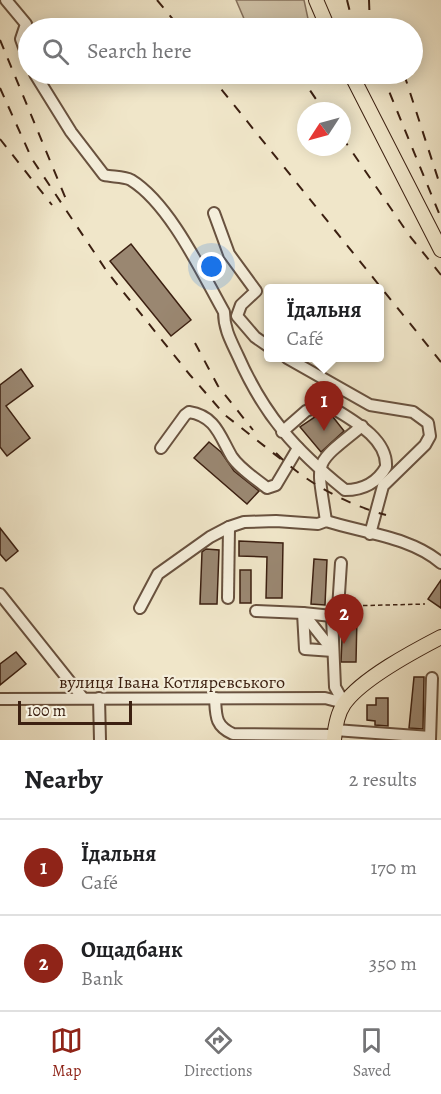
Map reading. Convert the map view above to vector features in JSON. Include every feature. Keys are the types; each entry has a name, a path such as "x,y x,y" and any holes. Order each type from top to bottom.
{"main road":[{"path":"316,0 324,18"},
{"path":"356,84 441,250"},
{"path":"335,735 344,703 406,655 441,637"}],"street":[{"path":"6,0 21,18"},
{"path":"41,84 71,132 104,175 129,179 142,189 174,225 224,312 224,325 251,386 282,432 318,468 345,490 372,484 382,474 386,461 382,450 362,426 325,403 306,411 282,432"},
{"path":"214,213 229,254 256,291 240,305 237,316 255,337 264,343"},
{"path":"296,362 370,405 412,412 428,423 430,436 425,445 383,486 366,533"},
{"path":"161,448 185,415 189,412 198,413 221,432 233,458 267,488 276,485 298,448"},
{"path":"326,522 318,468 323,457 362,426"},
{"path":"140,608 158,574 210,537 244,522 276,521 318,524 326,522 414,546 428,552 441,563"},
{"path":"228,598 229,527"},
{"path":"341,563 339,606 332,616 335,687 344,703"},
{"path":"0,594 83,698"},
{"path":"256,611 332,616"},
{"path":"303,613 333,651"},
{"path":"303,613 305,649 333,651"},
{"path":"215,698 216,721 233,734 430,738 432,678"},
{"path":"99,698 100,740"},
{"name":"вулиця Івана Котляревського","path":"0,699 325,698 344,703"}],"path":[{"path":"339,606 425,604"}],"shaded area":[{"path":"236,0 304,0 308,18 244,18"}],"building":[{"path":"131,244 191,320 171,336 110,261"},
{"path":"21,369 33,386 6,406 30,438 7,456 0,447 0,385"},
{"path":"324,411 333,417 344,431 321,452 300,427"},
{"path":"209,442 221,452 234,471 259,491 247,504 194,458"},
{"path":"0,528 18,551 6,561 0,554"},
{"path":"239,541 283,543 282,598 266,598 267,557 239,556"},
{"path":"206,549 219,550 217,604 200,604 202,552"},
{"path":"314,559 327,560 325,605 311,604"},
{"path":"240,570 251,570 251,603 240,603"},
{"path":"441,580 441,608 428,599"},
{"path":"343,616 357,616 356,662 341,662"},
{"path":"16,652 26,664 0,685 0,664"},
{"path":"414,677 424,677 423,729 409,728"},
{"path":"376,698 388,698 388,726 375,725 375,721 367,720 367,705 376,705"}],"railway":[{"path":"157,0 172,18"},
{"path":"347,0 352,18"},
{"path":"369,0 370,18"},
{"path":"0,40 18,83"},
{"path":"18,84 68,204"},
{"path":"217,84 378,284"},
{"path":"306,84 318,102"},
{"path":"386,84 441,218"},
{"path":"407,84 441,188"},
{"path":"0,88 32,159 108,273 225,415 282,460"},
{"path":"0,139 52,205"},
{"path":"351,150 409,235 441,275"},
{"path":"384,291 441,362"},
{"path":"195,343 218,386 253,430"},
{"path":"276,453 300,474 327,491 386,515"}],"place":[{"name":"Їдальня","path":"324,431"},
{"name":"Ощадбанк","path":"344,644"}]}
